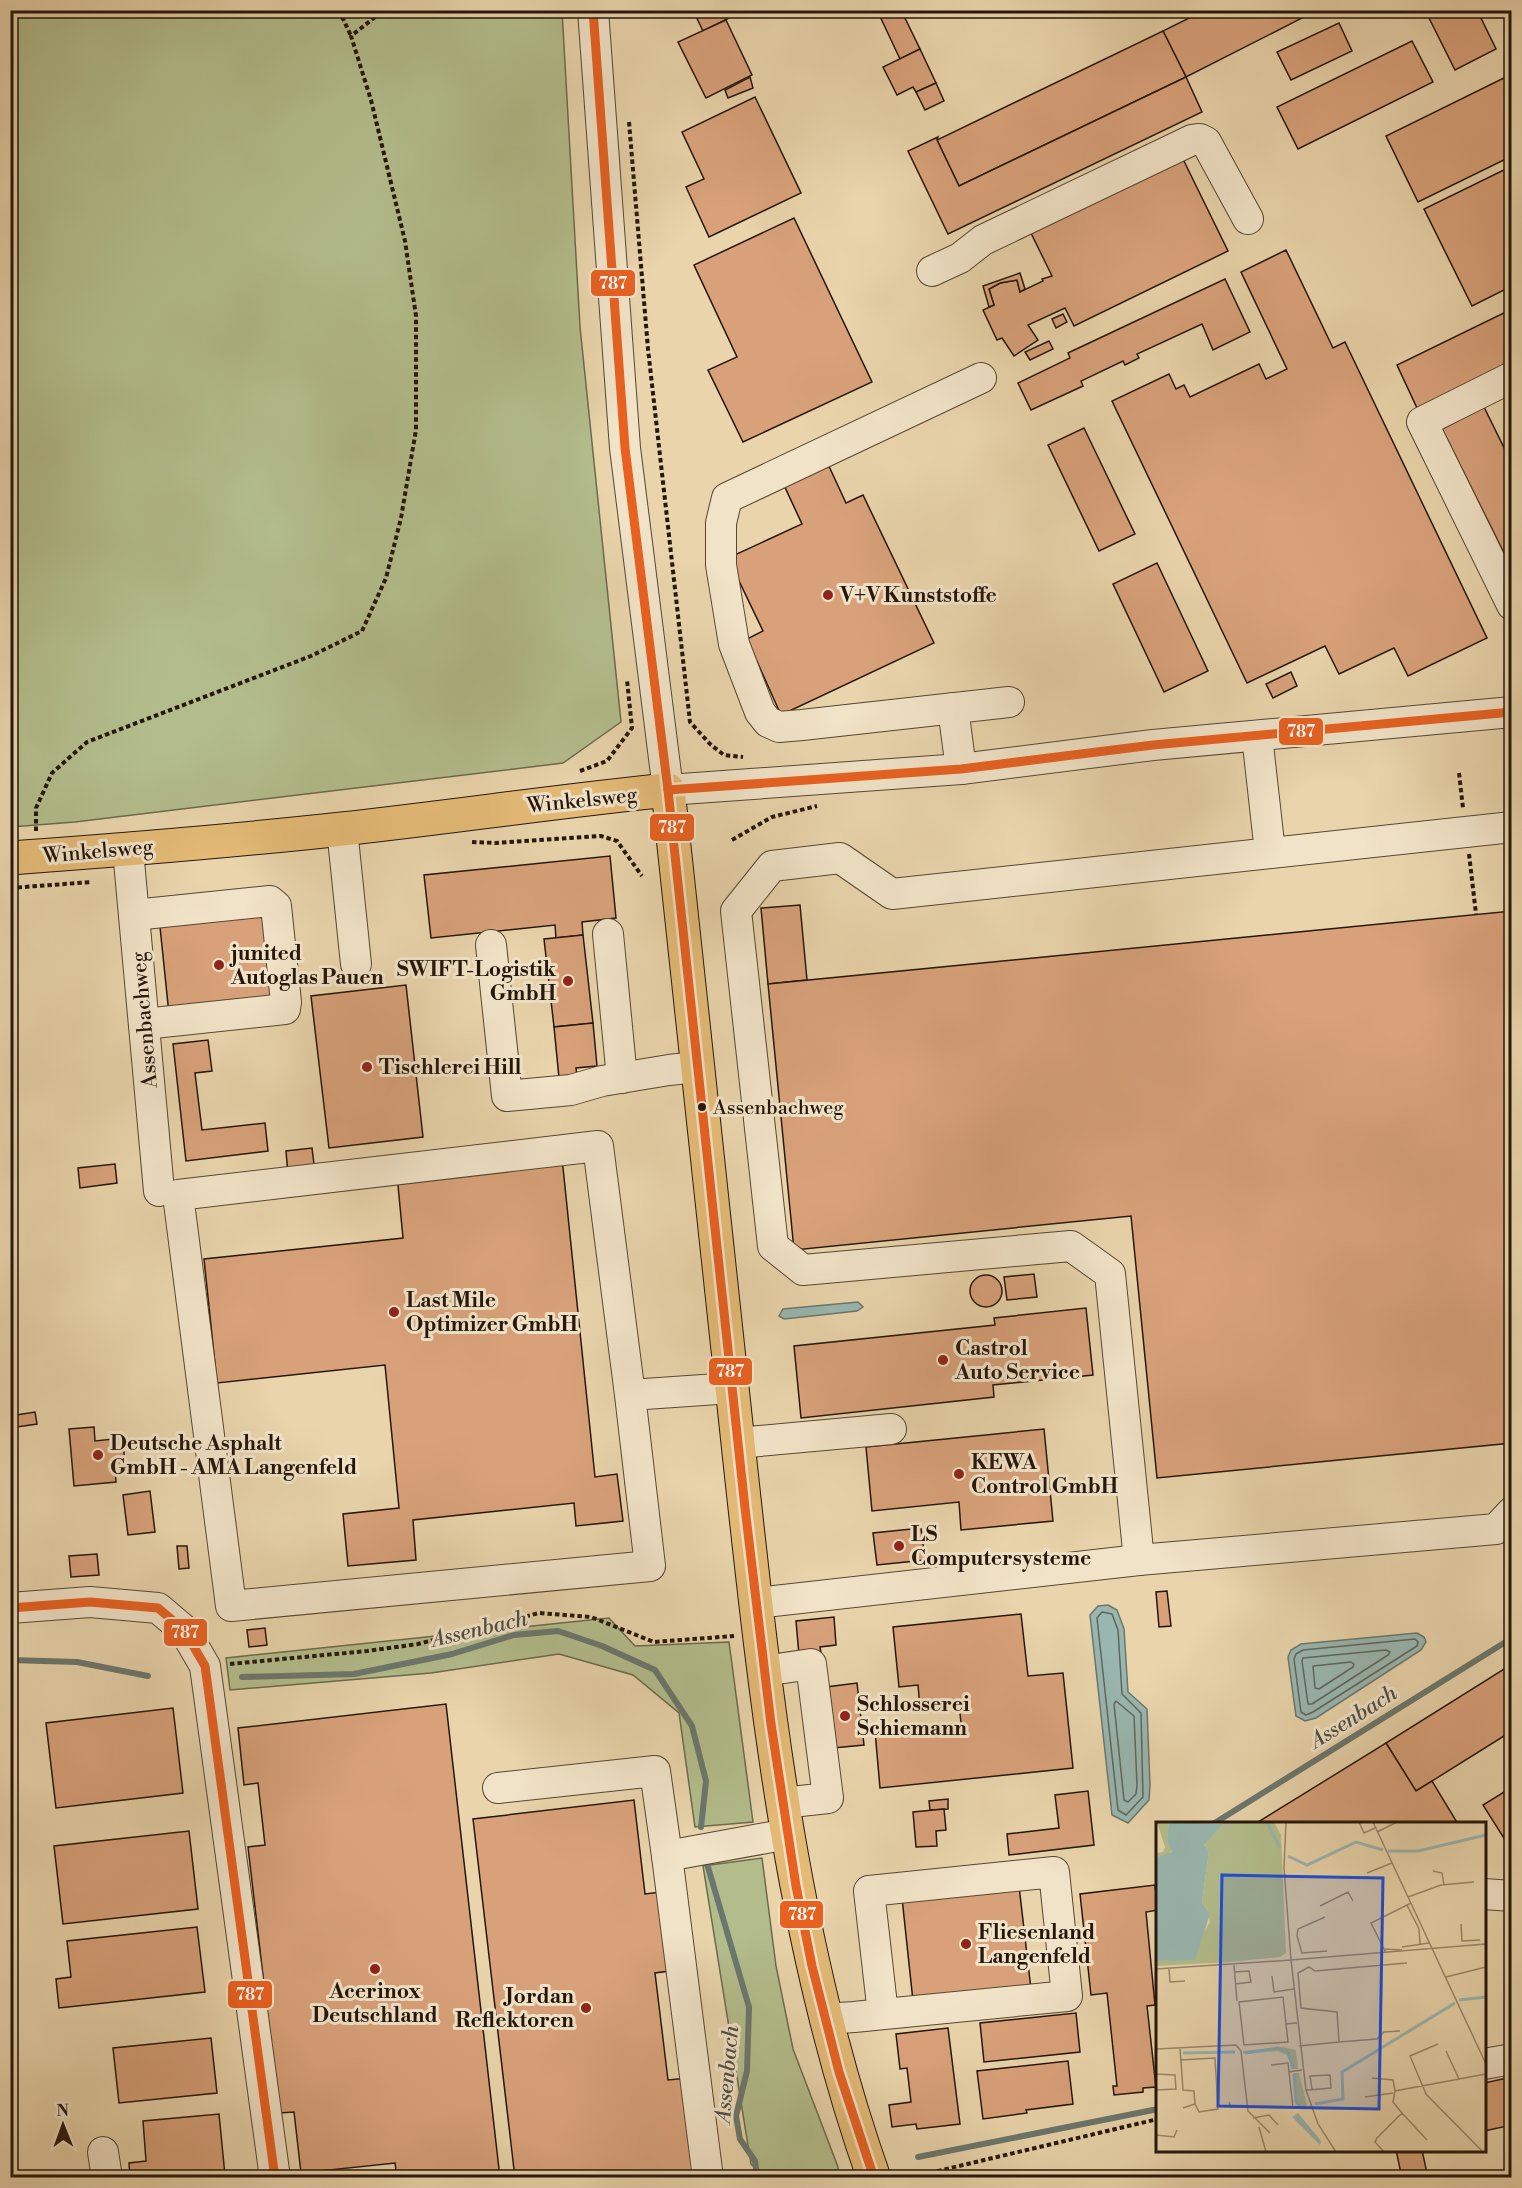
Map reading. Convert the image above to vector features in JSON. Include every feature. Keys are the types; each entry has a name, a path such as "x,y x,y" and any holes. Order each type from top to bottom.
{"main road":[{"name":"Winkelsweg","path":"19,845 128,850 342,829 668,790"},
{"path":"668,790 738,1443 764,1671 785,1819 798,1897 825,2019 839,2072 874,2178"}],"street":[{"path":"593,10 625,448 668,790"},
{"path":"932,271 960,258 983,240 1192,140 1200,139 1206,142 1248,219"},
{"path":"1512,377 1422,422 1512,605"},
{"path":"981,378 727,498 721,523 721,565 734,644 760,712 768,722 779,727 1010,702"},
{"path":"954,708 961,769"},
{"name":"Winkelsweg","path":"668,790 961,769 1153,745 1512,712"},
{"path":"1257,736 1270,852"},
{"path":"1139,1560 1110,1274 1071,1246 803,1270 773,1246 736,911 772,866 840,858 892,894 1512,827"},
{"path":"342,829 356,964"},
{"name":"Assenbachweg","path":"128,850 159,1191"},
{"path":"134,915 270,901 276,906 286,1002 285,1009 144,1024"},
{"path":"608,933 622,1078"},
{"path":"491,945 507,1096 572,1090 602,1081 698,1067"},
{"path":"598,1146 630,1395 650,1566 231,1606 178,1195 598,1146"},
{"path":"630,1395 732,1388"},
{"path":"738,1443 891,1429"},
{"path":"758,1618 1139,1560 1496,1529 1512,1512"},
{"path":"10,1608 90,1602 158,1608 184,1630 205,1666 275,2178"},
{"path":"667,1856 785,1819 828,1798 811,1664 764,1671"},
{"path":"498,1788 656,1771 708,2178"},
{"path":"825,2019 883,2014 1067,1996 1054,1872 869,1891 883,2014"},
{"path":"1486,1894 1512,1896"},
{"path":"1486,2064 1512,2059"}],"path":[{"path":"36,831 36,808 52,773 87,742 311,656 362,631 386,578 401,518 416,430 416,316 405,241 371,100 351,36 339,10"},
{"path":"351,36 384,10"},
{"path":"628,118 648,349 690,722"},
{"path":"573,774 607,761 632,728 625,669"},
{"path":"732,840 772,817 826,805"},
{"path":"19,845 36,831 47,830"},
{"path":"10,888 92,882"},
{"path":"205,1666 367,1652 418,1644 539,1613 591,1617 654,1642 758,1618"},
{"path":"908,2178 1156,2119"}],"green space":[{"path":"10,11 562,11 580,327 621,722 563,763 75,822 11,827"},
{"path":"609,1618 635,1646 729,1642 753,1822 695,1827 679,1713 633,1675 559,1654 431,1673 230,1690 226,1658"},
{"path":"762,1858 776,1966 793,2049 838,2167 839,2177 768,2177 751,2164 703,1866"}],"water":[{"path":"858,1302 863,1307 857,1311 784,1319 779,1316 783,1309"},
{"path":"1108,1605 1117,1610 1124,1629 1128,1692 1147,1709 1149,1800 1128,1823 1112,1815 1090,1615 1098,1606"},
{"path":"1417,1633 1424,1637 1426,1642 1421,1650 1316,1718 1305,1721 1296,1716 1288,1657 1291,1650 1301,1644"}],"building":[{"path":"693,10 745,10 703,31"},
{"path":"877,10 901,10 920,49 900,59"},
{"path":"1205,10 1301,10 1304,17 1186,77 1163,31"},
{"path":"1425,10 1477,10 1496,49 1455,70"},
{"path":"726,20 752,75 706,98 678,42"},
{"path":"1339,23 1352,51 1291,80 1277,52"},
{"path":"1163,31 1186,77 959,186 937,140"},
{"path":"1412,41 1433,82 1298,149 1277,107"},
{"path":"920,49 936,83 916,92 913,87 897,95 883,67"},
{"path":"1512,74 1512,156 1418,202 1386,136"},
{"path":"750,77 753,88 728,98 725,90"},
{"path":"1186,77 1202,112 948,234 908,151 938,137 937,140 959,186"},
{"path":"936,83 944,101 925,110 916,92"},
{"path":"755,97 801,193 709,237 686,187 704,179 682,132"},
{"path":"1180,153 1228,251 1074,326 1065,308 1028,325 1038,340 1014,356 1002,338 997,340 983,310 994,305 989,289 1000,283 1017,280 1020,292 1052,276 1028,227"},
{"path":"1512,166 1512,286 1472,306 1424,209"},
{"path":"794,218 872,382 743,442 708,370 737,357 694,265"},
{"path":"1286,250 1333,348 1345,342 1487,638 1408,676 1394,648 1339,674 1325,646 1247,683 1112,401 1169,374 1176,389 1184,385 1190,397 1259,364 1266,379 1287,369 1241,272"},
{"path":"1020,273 1025,289 1020,292 1017,280 1000,283 989,289 994,305 989,307 983,286"},
{"path":"1225,279 1250,332 1213,350 1202,324 1137,354 1139,358 1125,365 1123,361 1081,381 1083,386 1031,410 1018,383 1070,358 1068,353"},
{"path":"1512,309 1512,362 1417,408 1397,365"},
{"path":"1063,314 1067,322 1056,328 1052,319"},
{"path":"1049,341 1053,349 1030,360 1025,352"},
{"path":"1484,407 1512,464 1512,569 1442,429"},
{"path":"1084,428 1135,534 1099,551 1048,445"},
{"name":"V+V Kunststoffe","path":"827,462 846,503 863,495 934,643 781,715 747,639 763,631 728,558 802,524 783,483"},
{"path":"1157,563 1208,671 1164,692 1113,584"},
{"path":"1291,672 1297,686 1273,698 1266,684"},
{"path":"610,856 616,918 582,922 583,935 556,938 555,925 431,938 424,875"},
{"path":"800,905 807,980 768,984 761,908"},
{"path":"1512,911 1512,1443 1157,1478 1131,1216 794,1250 768,984"},
{"name":"junited Autoglas Pauen","path":"269,915 277,1003 169,1014 160,927"},
{"name":"SWIFT-Logistik GmbH","path":"583,935 593,1023 554,1027 544,939"},
{"name":"Tischlerei Hill","path":"406,985 423,1137 329,1148 311,996"},
{"path":"593,1023 597,1066 576,1068 577,1076 559,1078 554,1027"},
{"path":"208,1040 212,1071 195,1073 202,1130 265,1123 268,1151 186,1161 173,1044"},
{"path":"312,1148 315,1172 288,1175 286,1151"},
{"name":"Last Mile Optimizer GmbH","path":"562,1158 595,1477 617,1474 623,1521 576,1526 574,1503 413,1520 416,1560 348,1566 343,1514 399,1508 385,1365 217,1383 204,1259 403,1238 397,1175"},
{"path":"115,1164 117,1183 80,1188 78,1168"},
{"path":"1034,1274 1037,1297 1007,1300 1004,1277"},
{"path":"986,1275 998,1279 1002,1291 998,1303 986,1307 974,1303 970,1291 974,1279"},
{"name":"Castrol Auto Service","path":"1086,1308 1093,1375 993,1385 994,1397 801,1418 794,1346 995,1325 994,1318"},
{"path":"35,1412 37,1424 10,1428 10,1416"},
{"name":"Deutsche Asphalt GmbH - AMA Langenfeld","path":"94,1427 95,1441 123,1438 125,1468 115,1469 116,1482 74,1486 69,1429"},
{"name":"KEWA Control GmbH","path":"1044,1429 1053,1521 961,1530 959,1502 872,1511 866,1447"},
{"path":"150,1491 155,1532 128,1535 123,1495"},
{"name":"LS Computersysteme","path":"921,1528 925,1560 877,1565 873,1533"},
{"path":"177,1546 187,1546 189,1568 179,1569"},
{"path":"97,1554 99,1575 71,1577 69,1556"},
{"path":"1167,1591 1171,1626 1159,1627 1156,1592"},
{"path":"1021,1614 1028,1676 1063,1673 1073,1768 880,1788 875,1731 961,1723 959,1704 920,1708 918,1685 899,1687 893,1627"},
{"path":"834,1617 836,1645 820,1647 821,1653 799,1655 796,1621"},
{"path":"265,1628 267,1645 249,1647 247,1630"},
{"path":"1512,1664 1512,1731 1416,1791 1386,1743"},
{"name":"Schlosserei Schiemann","path":"857,1683 864,1745 833,1748 826,1687"},
{"path":"446,1704 500,2178 397,2178 395,2163 301,2173 294,2112 279,2113 248,1847 265,1845 258,1783 244,1785 238,1728"},
{"path":"173,1708 183,1793 56,1808 46,1723"},
{"path":"1386,1743 1416,1791 1432,1781 1457,1822 1258,1822"},
{"path":"1512,1787 1512,1851 1483,1805"},
{"path":"1088,1791 1094,1845 1009,1855 1007,1834 1059,1828 1055,1795"},
{"path":"948,1799 948,1809 930,1810 929,1801"},
{"path":"634,1800 645,1894 661,1892 670,1971 655,1973 668,2080 688,2078 699,2178 515,2178 473,1819"},
{"path":"944,1809 946,1830 936,1831 937,1846 916,1847 913,1812"},
{"path":"189,1831 198,1909 63,1924 54,1846"},
{"path":"1155,1885 1156,1910 1146,1912 1155,2005 1147,2006 1156,2087 1143,2088 1143,2092 1114,2095 1113,2086 1117,2086 1107,1993 1091,1995 1080,1894"},
{"name":"Fliesenland Langenfeld","path":"1019,1886 1031,1989 913,2001 902,1898"},
{"path":"197,1927 205,1992 59,2008 56,1979 71,1977 67,1941"},
{"path":"1076,2013 1080,2052 984,2062 980,2023"},
{"path":"948,2028 960,2124 917,2129 916,2124 892,2127 889,2105 911,2102 907,2068 900,2069 896,2034"},
{"path":"211,2038 217,2093 119,2103 113,2048"},
{"path":"1068,2061 1073,2104 1026,2110 1027,2113 983,2119 977,2071"},
{"path":"1512,2077 1512,2125 1486,2131 1486,2083"},
{"path":"219,2114 225,2175 194,2178 130,2178 129,2163 146,2161 143,2121"},
{"path":"1396,2152 1422,2152 1428,2178 1402,2178"}],"waterway":[{"name":"Assenbach","path":"242,1677 354,1674 452,1654 514,1635 558,1631 602,1646 655,1670 692,1726 706,1781 701,1827"},
{"name":"Assenbach","path":"1216,1822 1512,1638"},
{"name":"Assenbach","path":"10,1660 77,1662 148,1676"},
{"name":"Assenbach","path":"708,1867 749,2007 747,2071 736,2116 740,2139 755,2161 759,2178"},
{"name":"Assenbach","path":"918,2157 1156,2109"}],"transit line":[{"name":"787","path":"593,10 625,448 668,790 745,1508 771,1724 796,1886 812,1966 839,2072 874,2178"},
{"name":"787","path":"668,790 961,769 1153,745 1512,712"},
{"name":"787","path":"10,1608 90,1602 158,1608 184,1630 205,1666 275,2178"}],"place":[{"name":"V+V Kunststoffe","path":"828,595"},
{"name":"junited Autoglas Pauen","path":"219,965"},
{"name":"SWIFT-Logistik GmbH","path":"568,981"},
{"name":"Tischlerei Hill","path":"367,1067"},
{"name":"Assenbachweg","path":"702,1107"},
{"name":"Last Mile Optimizer GmbH","path":"394,1312"},
{"name":"Castrol Auto Service","path":"943,1360"},
{"name":"Deutsche Asphalt GmbH - AMA Langenfeld","path":"98,1455"},
{"name":"KEWA Control GmbH","path":"959,1474"},
{"name":"LS Computersysteme","path":"899,1546"},
{"name":"Schlosserei Schiemann","path":"845,1716"},
{"name":"Fliesenland Langenfeld","path":"966,1944"},
{"name":"Acerinox Deutschland","path":"375,1969"},
{"name":"Jordan Reflektoren","path":"586,2008"}]}
